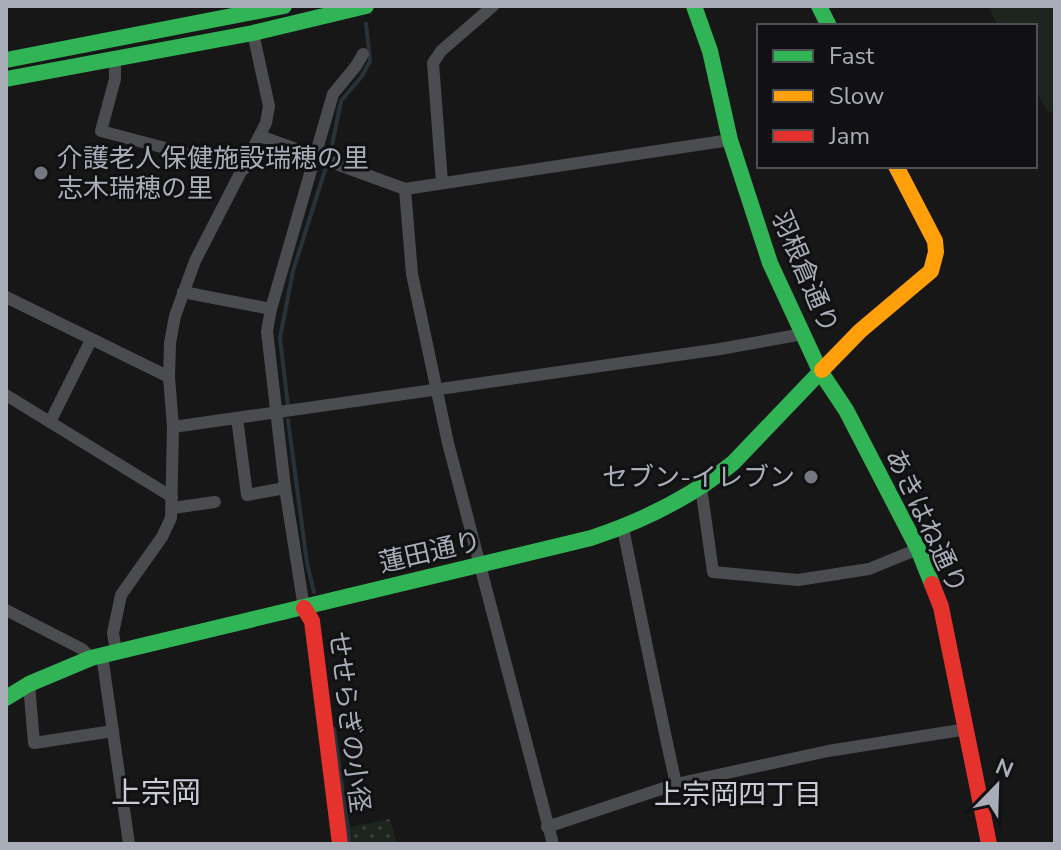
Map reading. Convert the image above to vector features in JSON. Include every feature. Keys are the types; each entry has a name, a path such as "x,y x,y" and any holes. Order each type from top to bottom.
{"main road":[{"path":"6,60 284,6"},
{"path":"6,79 253,33 366,6"},
{"name":"羽根倉通り","path":"694,6 710,51 730,140 770,263 820,371"},
{"path":"819,6 828,24"},
{"name":"蓮田通り","path":"6,698 29,684 103,655 591,538 643,520 701,487 745,452 820,371 884,309 931,271 935,263 935,241 897,168"},
{"name":"あきはね通り","path":"820,371 846,410 918,549 941,607 989,844"},
{"name":"せせらぎの小径","path":"304,608 312,621 340,844"}],"street":[{"path":"442,182 433,63 441,51 493,6"},
{"path":"129,844 103,655 113,633 121,595 162,537 171,518 173,427 170,343 175,316 195,261 260,136 269,106 253,33"},
{"path":"304,608 285,488 267,331 333,94 363,54"},
{"path":"115,60 115,79 101,131 244,169"},
{"path":"260,136 405,189 730,140"},
{"path":"405,189 412,274 448,443 553,844"},
{"path":"183,292 271,309"},
{"path":"6,297 169,377"},
{"path":"173,427 720,349 803,334"},
{"path":"50,422 91,340"},
{"path":"6,395 172,503 215,502"},
{"path":"237,418 247,495 285,488"},
{"path":"701,487 713,572 798,580 869,569 918,549"},
{"path":"623,528 638,595 641,628 676,784"},
{"path":"6,610 82,649 103,655"},
{"path":"29,684 34,743 113,731"},
{"path":"547,827 676,784 828,751 967,729"}],"shaded area":[{"path":"987,6 1055,6 1055,109 1049,113 1037,93 1037,24 997,24"},
{"path":"390,819 397,844 353,844 350,827"}],"waterway":[{"path":"330,155 341,101 370,61 366,24"},
{"path":"288,406 280,338 293,271 326,167"},
{"path":"288,420 307,563 314,592"},
{"path":"334,729 350,844"}],"traffic: fast":[{"path":"6,60 284,6"},
{"path":"6,79 253,33 366,6"},
{"path":"694,6 710,51 730,140 770,263 820,371 846,410 918,549 932,584"},
{"path":"819,6 828,24"},
{"path":"6,698 29,684 91,658 591,538 629,524 683,498 717,476 822,370"}],"traffic: slow":[{"path":"822,370 860,331 931,271 936,252 935,241 897,168"}],"traffic: jam":[{"path":"932,584 941,607 989,844"},
{"path":"304,608 312,621 340,844"}],"place":[{"name":"介護老人保健施設瑞穂の里 志木瑞穂の里","path":"41,173"},
{"name":"セブン-イレブン","path":"811,477"}],"district":[{"name":"上宗岡","path":"156,793"},
{"name":"上宗岡四丁目","path":"738,795"}]}
